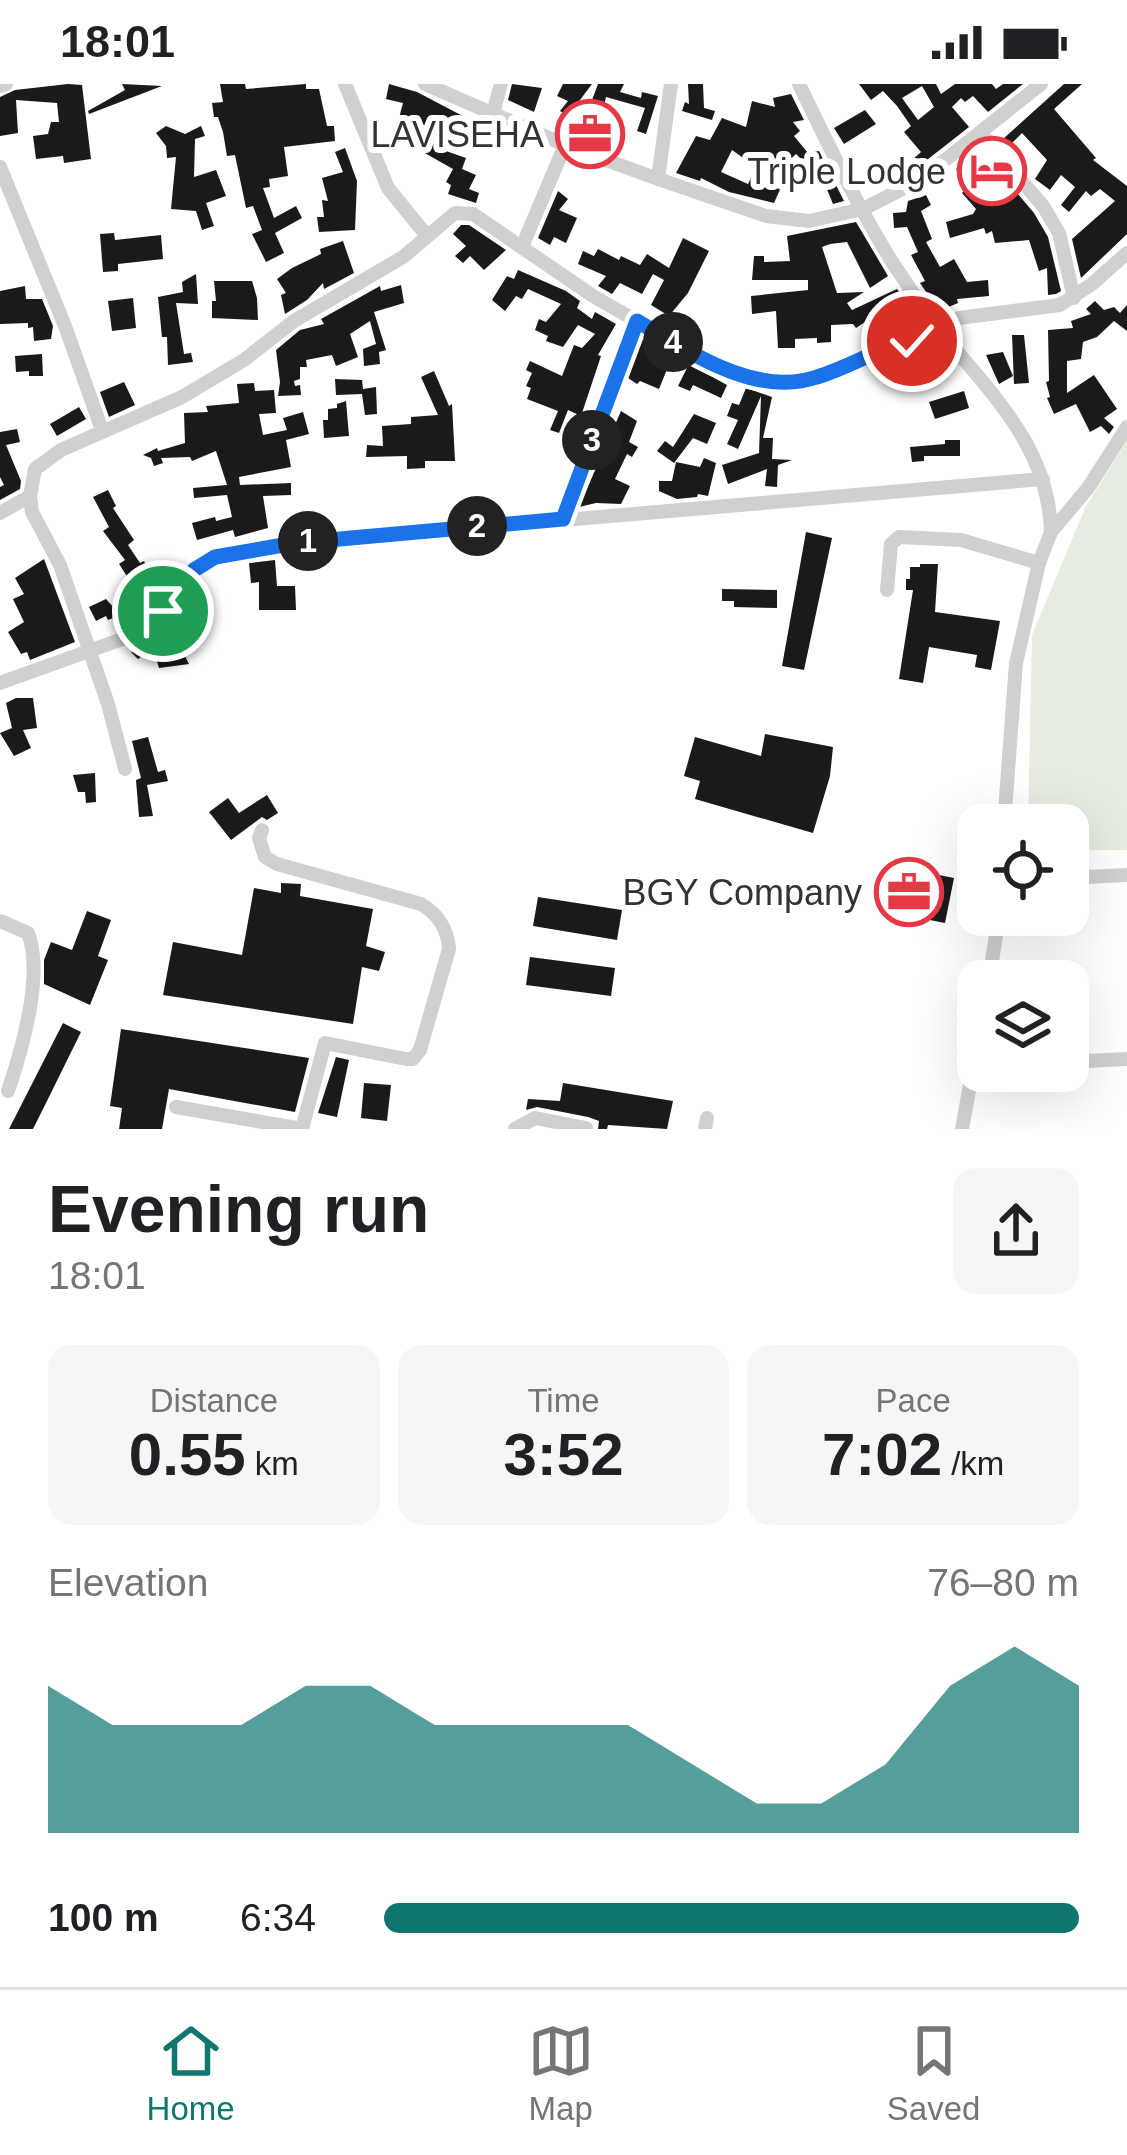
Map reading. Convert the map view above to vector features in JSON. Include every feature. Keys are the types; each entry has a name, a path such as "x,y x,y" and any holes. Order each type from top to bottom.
{"street":[{"path":"345,84 388,188 427,236"},
{"path":"425,84 565,145 658,179 766,217 809,221 863,208 920,180 1041,84"},
{"path":"493,113 501,84"},
{"path":"658,179 671,84"},
{"path":"805,87 879,241 938,328 1022,432 1051,505 1051,532"},
{"path":"981,133 1043,206 1059,233 1074,298"},
{"path":"522,247 565,145"},
{"path":"0,167 102,430"},
{"path":"125,769 91,650 60,566 32,512 29,496 35,469 43,460 182,397 244,360 294,321 403,256 455,213 473,214 592,296 713,364 778,383 818,377 959,318 1046,309 1074,298 1127,253"},
{"path":"563,519 637,321"},
{"path":"1006,804 1016,663 1039,563 1051,532 1098,475 1127,428"},
{"path":"0,683 142,632 194,570 215,557 295,543 1043,479"},
{"path":"0,514 29,496"},
{"path":"887,590 891,544 898,537 961,540 1039,563"},
{"path":"176,1108 302,1129 326,1043 406,1059 420,1050 449,949 448,936 431,910 277,864 265,857 259,838 262,830"},
{"path":"1089,877 1127,875"},
{"path":"0,921 28,933 34,948 23,1045 8,1091"},
{"path":"1089,1061 1127,1058"},
{"path":"962,1129 970,1092"},
{"path":"514,1129 535,1118 586,1128"}],"shaded area":[{"path":"1127,441 1127,850 1089,850 1089,804 1028,804 1032,635 1086,506"}],"building":[{"path":"122,84 162,86 89,114 125,90"},
{"path":"220,84 245,84 246,89 306,84 306,89 319,89 327,126 334,126 335,141 284,147 288,176 269,179 270,187 263,188 274,218 296,206 302,218 275,233 284,253 266,262 252,234 262,230 253,206 246,208 235,155 227,156 218,117 214,117 212,103 223,102"},
{"path":"389,84 417,92 478,124 471,140 454,133 446,151 466,158 462,169 476,175 469,189 479,193 476,203 448,194 451,185 446,182 453,169 423,152 430,127 399,118 403,103 386,99"},
{"path":"512,84 542,88 534,112 508,100"},
{"path":"563,84 592,84 568,116 560,111 568,101 557,96"},
{"path":"598,84 624,84 620,92 641,98 642,92 658,96 646,134 637,131 645,108 606,97 598,129 609,133 605,145 579,135"},
{"path":"688,84 703,84 704,108 715,111 712,120 682,111 685,102 689,104"},
{"path":"859,84 936,84 941,94 955,84 992,84 996,89 1003,84 1023,84 988,112 973,96 965,102 961,98 952,107 969,127 918,167 912,160 921,152 904,132 911,126 897,106 883,91 871,100","holes":["922,86 934,107 918,120 902,98"]},
{"path":"1064,84 1082,84 1054,109 1096,158 1093,160 1127,186 1127,234 1081,278 1072,239 1115,201 1100,189 1091,196 1086,191 1069,212 1061,205 1075,187 1061,175 1050,190 1035,179 1047,160 1022,133 1009,146 1003,139"},
{"path":"82,85 91,159 64,163 63,156 36,159 33,136 48,134 51,122 59,122 57,103 16,100 18,133 0,136 0,97 15,90"},
{"path":"791,94 804,120 793,122 800,131 794,136 808,153 819,151 844,201 833,204 824,182 796,154 779,170 786,176 774,203 676,173 696,136 710,140 722,118 746,127 752,101 775,107 773,98","holes":["732,150 756,167 748,184 721,172"]},
{"path":"865,110 876,124 844,144 834,128"},
{"path":"166,126 185,134 201,126 205,136 195,139 194,177 216,170 226,196 206,203 214,226 202,230 196,211 171,209 176,157 167,158 166,146 156,133"},
{"path":"345,148 357,181 355,230 319,232 317,217 324,217 322,200 328,201 322,178 343,172 335,152"},
{"path":"970,155 977,162 985,155 1034,213 1048,237 1061,291 1048,295 1047,268 1039,271 1029,240 995,243 992,231 986,234 984,228 950,238 946,222 976,209 962,193 971,185 956,169"},
{"path":"558,191 568,199 559,210 577,218 566,243 554,237 550,245 538,238"},
{"path":"926,195 931,205 921,211 932,239 926,242 940,267 954,259 967,282 988,280 989,296 957,299 958,303 939,311 920,283 925,281 911,255 918,252 907,227 894,228 893,213 906,212 908,201"},
{"path":"856,222 888,276 870,288 847,242 830,244 822,247 837,293 864,292 847,303 852,310 897,289 909,307 911,329 900,332 897,324 877,336 868,320 856,328 853,324 831,325 831,342 795,339 795,348 778,348 776,311 752,314 751,296 808,290 808,280 752,280 754,256 764,256 764,262 790,261 787,236"},
{"path":"461,225 469,225 506,250 484,270 470,256 463,263 455,256 466,246 453,234"},
{"path":"114,233 115,240 161,235 163,259 118,264 118,271 103,272 100,234"},
{"path":"683,238 709,251 688,293 669,316 651,305 664,280 653,274 642,294 620,283 612,294 598,286 606,276 578,264 583,251 594,256 598,249 640,265 647,254 669,268"},
{"path":"343,241 354,273 324,289 323,283 285,314 281,295 286,293 277,279 321,254 320,249"},
{"path":"518,270 566,291 592,319 595,312 616,324 598,355 581,416 568,410 559,433 550,430 558,411 527,399 532,373 526,370 530,361 562,376 574,345 582,348 595,334 578,325 563,347 546,341 548,336 535,330 539,319 546,322 561,304 528,289 505,311 492,300 507,276 514,279"},
{"path":"196,274 198,304 176,303 184,354 191,353 193,362 168,365 158,297 183,292 182,282"},
{"path":"214,281 252,281 258,320 212,318"},
{"path":"401,285 404,303 374,312 386,350 379,352 380,364 364,366 363,349 376,344 370,321 350,334 358,357 336,366 332,355 306,360 307,367 300,367 300,379 294,381 301,395 278,396 276,350 300,330 324,324 321,319 380,286 381,291"},
{"path":"25,286 26,299 42,299 53,326 51,339 34,341 28,323 0,324 0,291"},
{"path":"133,298 136,328 112,331 108,301"},
{"path":"1095,301 1104,310 1114,307 1120,313 1127,305 1127,331 1114,321 1097,337 1083,342 1081,359 1067,361 1067,393 1094,375 1117,409 1104,418 1114,427 1109,434 1101,426 1090,432 1076,404 1054,414 1047,398 1048,330 1073,328 1071,321 1091,314 1086,309"},
{"path":"1012,335 1024,335 1029,383 1014,384"},
{"path":"642,339 663,349 659,357 670,362 659,389 628,378"},
{"path":"1003,352 1013,376 999,384 986,355"},
{"path":"42,354 43,376 16,372 15,356"},
{"path":"689,364 727,385 721,398 693,385 690,391 678,386"},
{"path":"434,371 449,406 452,404 455,461 425,461 425,468 407,469 407,456 366,457 367,445 383,446 382,426 411,424 411,417 438,415 421,377"},
{"path":"335,379 362,380 363,389 376,387 377,414 365,415 362,394 336,395"},
{"path":"124,382 135,405 109,417 100,392"},
{"path":"254,383 255,391 274,390 276,413 259,414 263,435 287,430 283,418 303,412 309,434 286,440 291,467 239,477 240,485 291,483 291,495 263,496 268,528 235,537 233,530 197,540 192,523 232,517 227,495 194,498 193,488 227,485 216,451 192,461 190,457 161,458 163,463 154,466 143,455 185,443 184,413 239,403 237,384"},
{"path":"746,388 772,397 763,438 773,438 772,459 792,460 778,465 777,487 765,486 767,469 728,484 722,465 759,453 761,396 738,449 727,444 738,420 727,416 732,403 739,405"},
{"path":"964,391 969,408 935,419 929,402"},
{"path":"346,401 349,436 324,438 328,409"},
{"path":"79,407 86,419 57,436 50,424"},
{"path":"621,411 637,421 629,442 638,447 632,457 627,454 615,479 630,486 621,504 579,507"},
{"path":"694,414 716,423 707,444 693,438 674,463 657,451 665,441 673,447"},
{"path":"17,429 20,442 6,445 20,489 0,500 4,485 0,432"},
{"path":"945,440 960,440 960,456 924,456 924,461 912,462 910,447 945,444"},
{"path":"704,458 716,463 708,496 677,499 659,491 659,481 672,481 676,462 700,467"},
{"path":"108,490 113,508 134,540 128,545 140,563 144,561 156,585 138,593 119,564 125,560 103,531 109,527 93,497"},
{"path":"806,532 832,538 804,670 782,666"},
{"path":"44,559 75,642 30,660 8,632 24,622 13,599 24,594 15,578"},
{"path":"275,560 277,586 295,586 296,610 259,610 259,582 251,583 249,563"},
{"path":"938,564 935,612 1000,621 991,670 975,667 977,655 929,647 923,683 899,679 913,590 906,590 906,579 910,579 910,567"},
{"path":"722,589 777,590 777,608 734,607 734,601 722,601"},
{"path":"106,599 114,608 126,603 138,619 118,629 113,618 96,621 89,607"},
{"path":"172,631 189,664 159,668 153,648 138,659 131,652"},
{"path":"33,698 37,728 23,730 31,748 14,756 0,733 12,728 6,703"},
{"path":"765,734 833,747 830,776 813,833 695,799 700,781 684,776 695,737 761,756"},
{"path":"148,737 158,772 165,770 168,781 147,785 153,816 139,817 136,780 141,778 132,741"},
{"path":"95,773 96,802 86,803 85,792 78,792 73,775"},
{"path":"267,795 278,813 267,820 262,817 231,840 209,812 228,798 239,813"},
{"path":"893,866 954,878 945,923 884,911"},
{"path":"281,883 301,884 300,896 373,909 366,946 385,952 379,971 362,967 353,1024 163,995 173,942 242,955 254,888 281,893"},
{"path":"538,897 622,910 617,940 533,926"},
{"path":"87,911 111,920 98,956 108,960 90,1005 44,984 44,960 51,942 72,950"},
{"path":"530,957 615,968 611,996 526,985"},
{"path":"63,1023 81,1032 33,1129 9,1129"},
{"path":"121,1029 309,1058 295,1112 169,1089 162,1129 119,1129 122,1108 110,1106"},
{"path":"336,1057 349,1060 337,1117 318,1113"},
{"path":"364,1083 391,1085 387,1121 361,1118"},
{"path":"563,1083 673,1101 667,1129 608,1125 598,1129 599,1121 588,1117 537,1107 526,1110 528,1099 560,1101"}],"place":[{"name":"LAVISEHA","path":"590,134"},
{"name":"Triple Lodge","path":"992,171"},
{"name":"BGY Company","path":"909,892"}],"route":[{"path":"163,611 194,570 215,557 295,543 563,519 637,321 713,364 778,383 818,377 912,341"}]}
